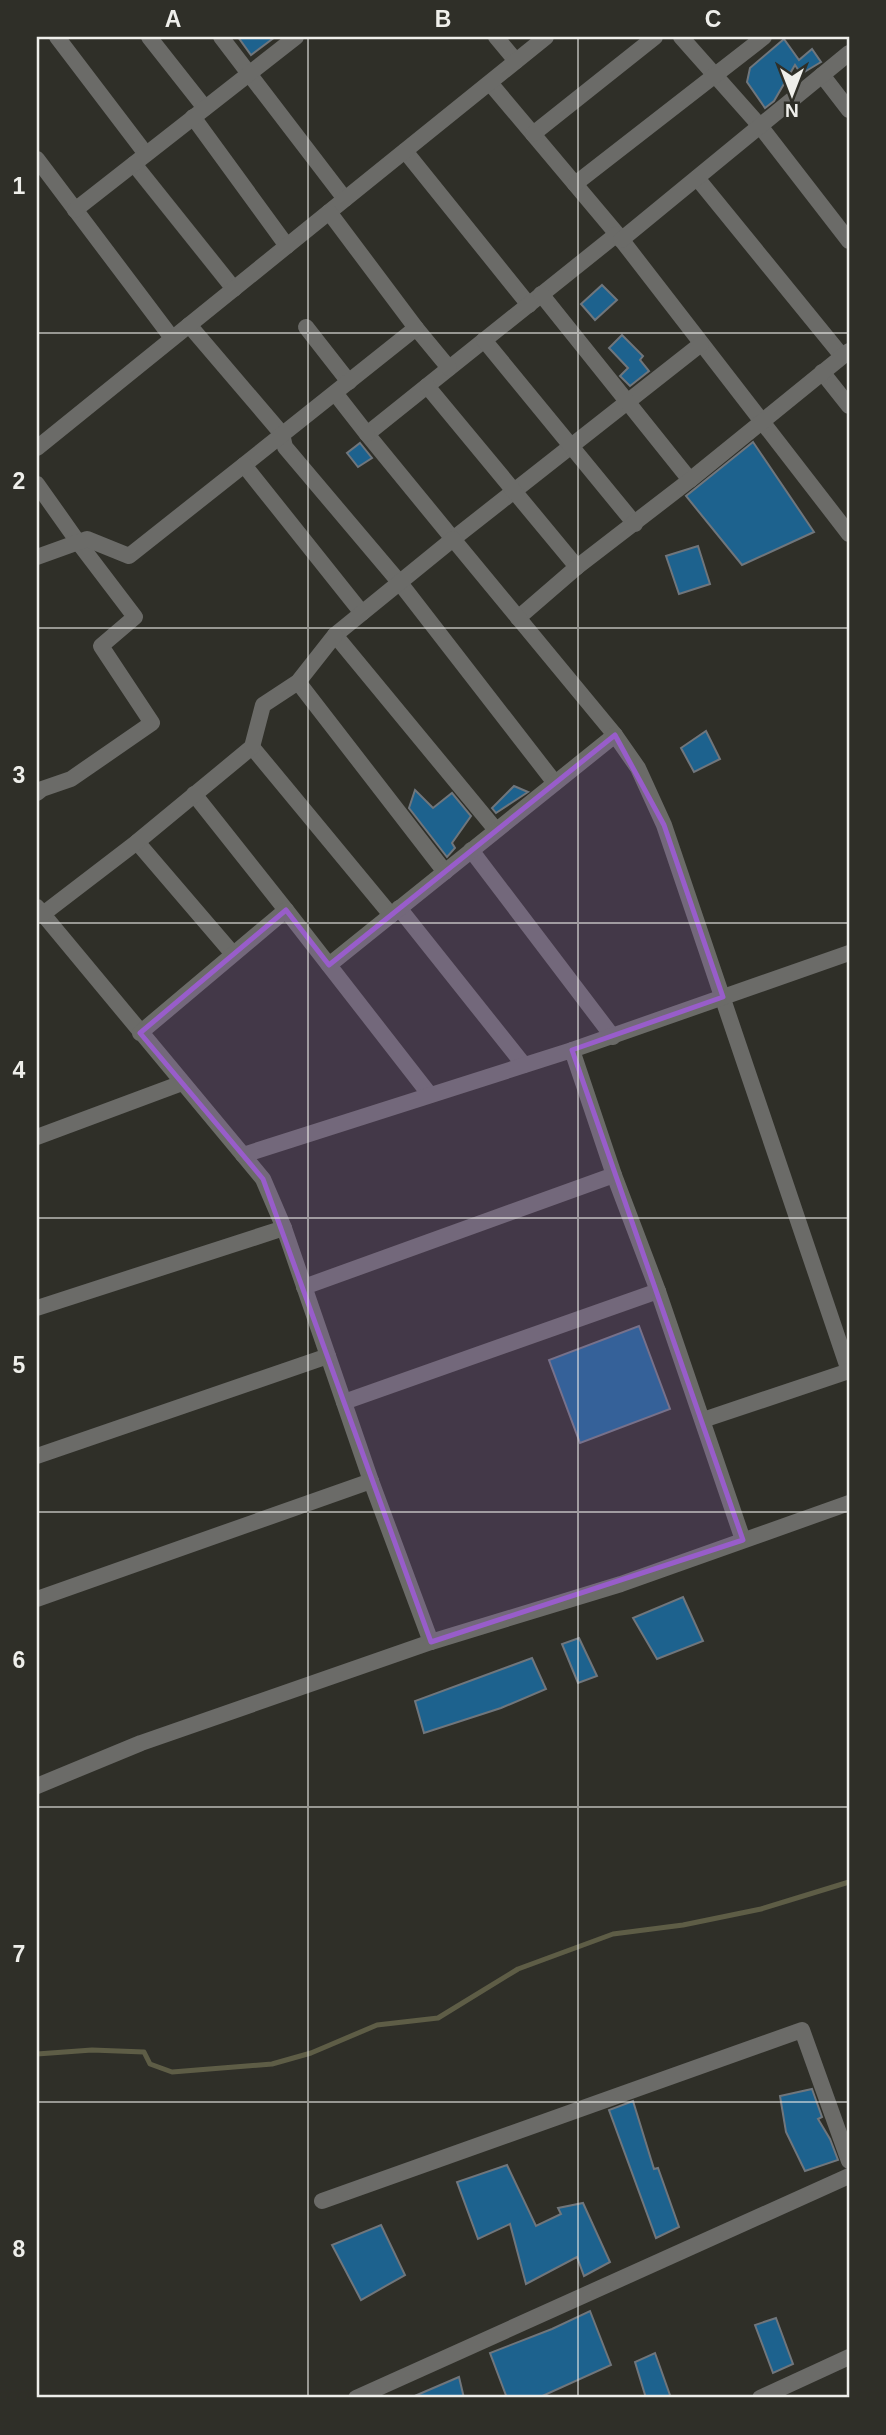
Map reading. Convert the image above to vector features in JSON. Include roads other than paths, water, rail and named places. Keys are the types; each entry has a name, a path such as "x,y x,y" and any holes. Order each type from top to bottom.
{"street":[{"path":"57,37 140,159 234,289"},
{"path":"149,37 287,246"},
{"path":"221,37 345,199"},
{"path":"75,210 295,37"},
{"path":"496,37 516,61"},
{"path":"37,448 546,37"},
{"path":"533,134 655,37"},
{"path":"681,37 760,126 849,241"},
{"path":"575,184 764,37"},
{"path":"367,434 535,300 697,178 849,53"},
{"path":"822,75 849,110"},
{"path":"489,83 619,237 849,534"},
{"path":"405,151 626,402 690,480"},
{"path":"37,159 172,338"},
{"path":"518,618 577,566 635,524 846,354 697,178"},
{"path":"329,212 449,368"},
{"path":"189,325 282,434 285,447 400,583 555,783"},
{"path":"306,327 349,382"},
{"path":"37,556 87,539 129,556 416,328"},
{"path":"484,340 635,524"},
{"path":"431,1642 371,1481 284,1228 263,1179 40,910 137,842 252,747 263,705 298,682 335,635 701,344"},
{"path":"822,372 849,406"},
{"path":"426,386 577,566"},
{"path":"335,393 615,735 638,768 664,825 849,1371 703,1420"},
{"path":"244,465 362,613"},
{"path":"37,484 135,617 101,646 152,723 71,779 37,793"},
{"path":"335,635 496,830"},
{"path":"298,682 445,872"},
{"path":"329,965 615,735"},
{"path":"252,747 524,1065"},
{"path":"194,794 430,1095"},
{"path":"137,842 233,954"},
{"path":"471,850 613,1037"},
{"path":"140,1033 286,910"},
{"path":"243,1155 613,1037 849,953"},
{"path":"572,1050 743,1540"},
{"path":"37,1137 182,1083"},
{"path":"304,1287 614,1175"},
{"path":"37,1308 284,1228"},
{"path":"344,1402 658,1291"},
{"path":"37,1456 328,1356"},
{"path":"37,1599 371,1481"},
{"path":"37,1786 141,1743 431,1642 621,1584 849,1503"},
{"path":"322,2201 802,2029 849,2161"},
{"path":"356,2398 849,2176"},
{"path":"760,2398 849,2357"}],"waterway":[{"path":"37,2054 92,2050 144,2052 150,2064 172,2072 272,2064 311,2053 377,2025 438,2018 518,1969 613,1934 683,1925 761,1909 849,1882"}]}
